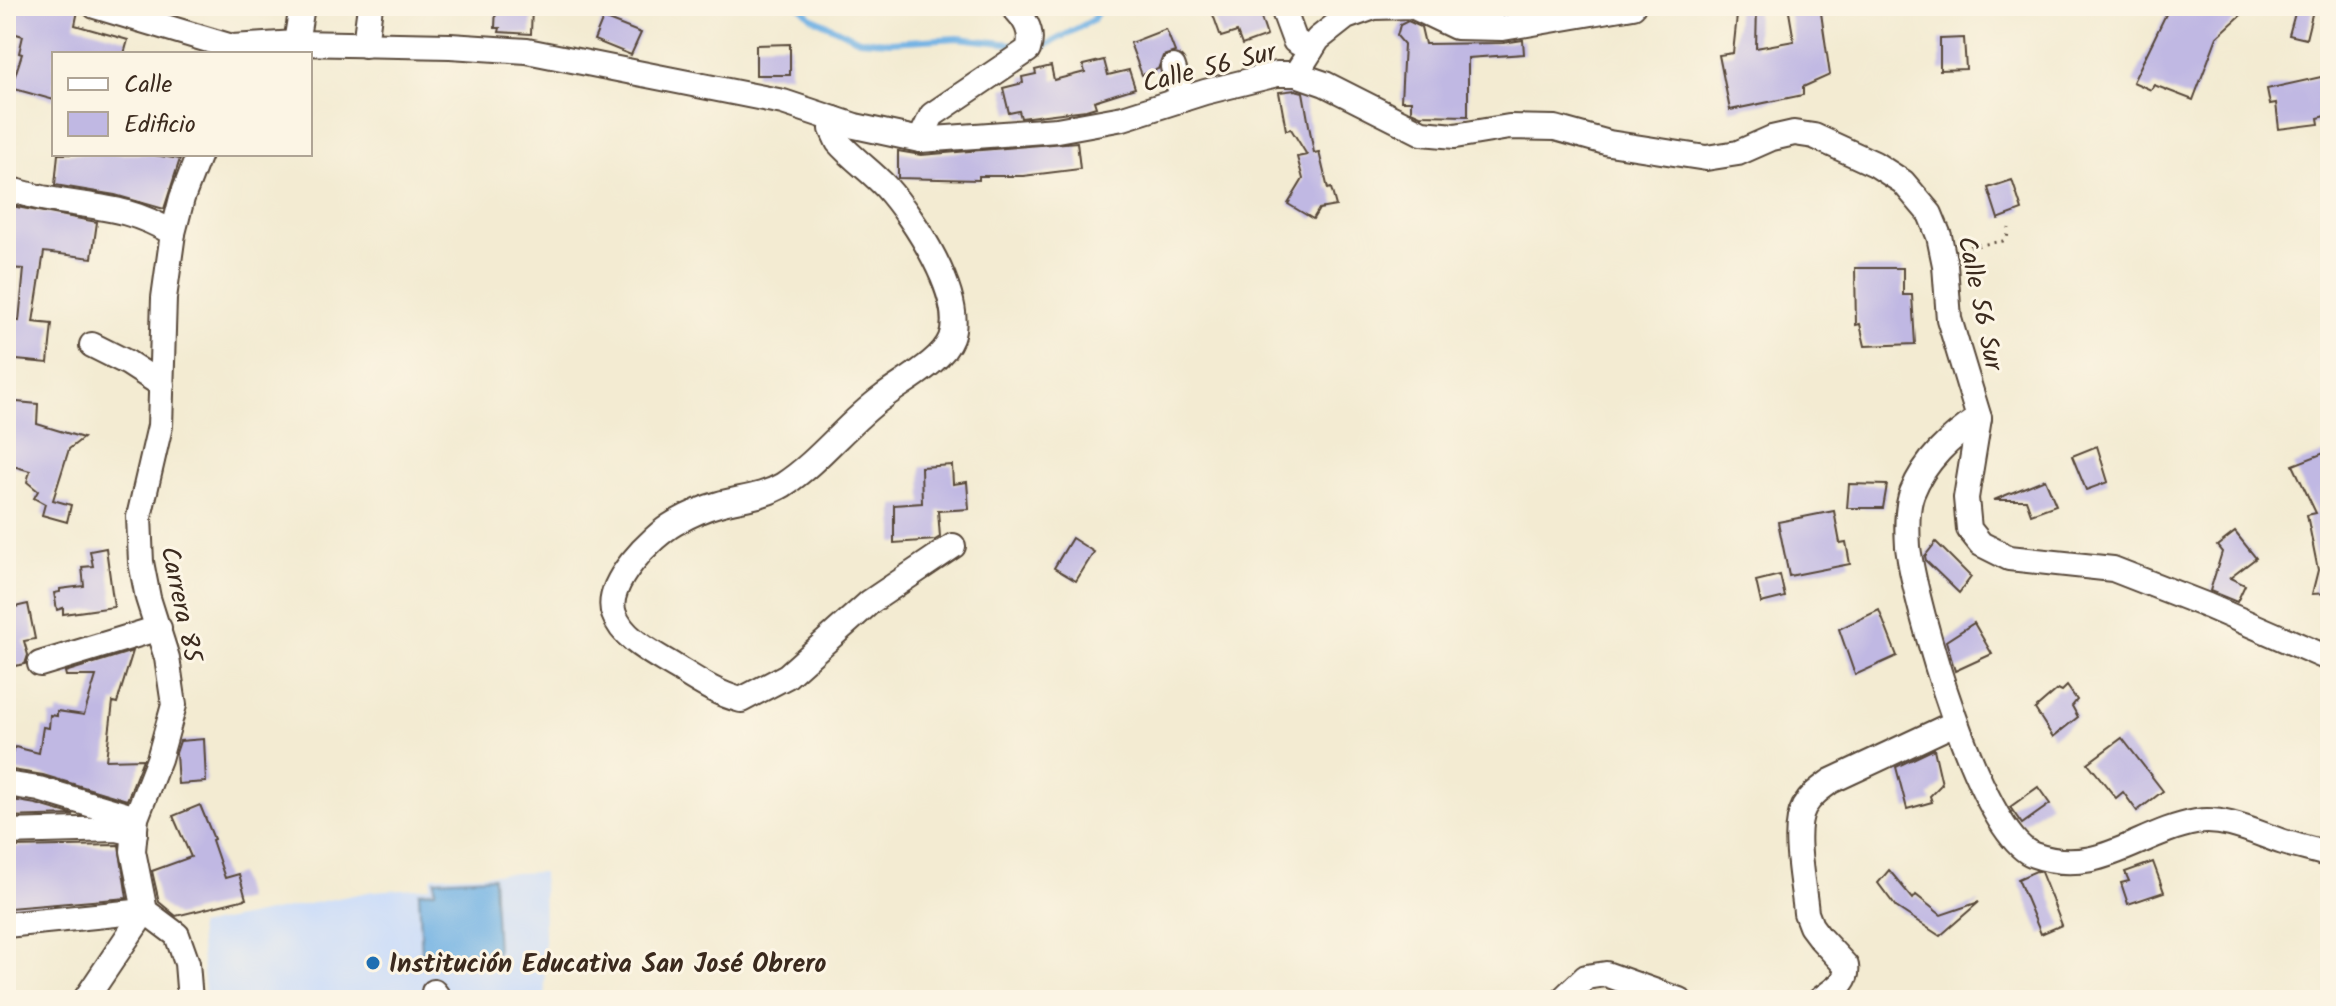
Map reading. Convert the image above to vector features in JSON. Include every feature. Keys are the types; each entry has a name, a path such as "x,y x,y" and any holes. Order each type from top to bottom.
{"street":[{"name":"Calle 56 Sur","path":"95,6 231,51 296,43 365,45 478,39 783,102 892,136 920,140 1057,130 1123,118 1277,74 1296,74 1325,84 1422,133 1439,137 1509,127 1555,128 1609,143 1706,158 1738,153 1772,138 1794,133 1814,136 1875,164 1903,182 1930,214 1942,251 1949,319 1979,418 1966,498 1969,529 1981,544 2009,558 2113,569 2330,659"},
{"path":"296,43 302,6"},
{"path":"365,45 370,6"},
{"path":"920,140 932,115 1028,50 1029,30 1023,17 1012,6"},
{"path":"1282,6 1295,41 1311,50"},
{"path":"1296,74 1318,39 1346,17 1374,7 1412,6 1456,27 1503,28 1633,6"},
{"path":"1173,67 1183,99"},
{"path":"834,119 832,129 838,142 898,200 925,239 948,294 953,324 951,340 935,359 882,397 809,465 783,484 719,504 671,525 650,543 621,578 612,602 613,613 635,641 722,695 741,700 787,676 870,602 953,546"},
{"name":"Carrera 85","path":"145,911 133,851 135,826 174,705 167,658 148,598 141,562 139,517 160,426 164,298 173,233 198,156"},
{"path":"6,190 24,191 45,199 96,204 150,219 173,233"},
{"path":"92,345 162,385"},
{"path":"1979,418 1952,436 1930,462 1911,494 1908,512 1911,564 1934,660 1955,723 1973,766 2010,835 2031,855 2062,861 2098,858 2182,826 2207,822 2235,825 2330,855"},
{"path":"40,664 159,628"},
{"path":"1820,1000 1844,981 1847,973 1841,959 1811,926 1806,913 1799,832 1803,810 1814,793 1831,781 1955,723"},
{"path":"6,784 39,789 135,826"},
{"path":"6,832 135,826"},
{"path":"6,901 6,925 145,911 177,935 187,963 190,1000"},
{"path":"85,1000 145,911"},
{"path":"1562,1000 1586,977 1606,974 1679,1000"}],"path":[{"path":"1942,251 2003,241 2009,228"}],"shaded area":[{"name":"Institución Educativa San José Obrero","path":"543,872 545,1000 206,1000 198,926 373,891 430,887 432,876"}],"water":[{"path":"493,877 497,952 422,956 419,892 435,891 435,880"}],"building":[{"path":"6,6 79,6 75,25 128,40 125,52 52,52 52,99 11,88 22,54 19,53 23,36 6,31"},
{"path":"496,6 532,6 531,34 499,32 500,28 495,28"},
{"path":"1220,6 1257,6 1267,36 1242,45 1237,32 1221,37 1211,9"},
{"path":"1738,6 1757,6 1756,48 1794,41 1788,6 1820,6 1830,75 1803,87 1803,95 1730,110 1719,55 1733,53"},
{"path":"2173,6 2251,6 2217,37 2193,100 2154,85 2151,90 2133,82 2167,12"},
{"path":"2297,6 2314,6 2306,39 2289,35"},
{"path":"603,18 641,33 631,55 594,40"},
{"path":"1408,21 1421,27 1425,44 1523,40 1524,54 1468,58 1468,116 1420,115 1411,111 1411,101 1401,101 1404,44 1397,36 1400,25"},
{"path":"1166,29 1175,52 1163,56 1158,69 1142,75 1130,43"},
{"path":"1964,38 1966,69 1940,70 1940,39"},
{"path":"790,44 790,75 756,75 756,45"},
{"path":"1104,60 1108,75 1129,70 1135,88 1094,101 1096,107 1086,110 1021,118 1019,111 1009,113 1003,88 1023,83 1022,77 1051,66 1054,80 1085,72 1083,65"},
{"path":"2330,75 2330,115 2318,118 2319,124 2279,129 2276,103 2270,104 2267,89"},
{"path":"1279,92 1303,92 1314,153 1319,152 1328,189 1331,188 1336,206 1319,209 1313,219 1288,204 1303,179 1297,157 1307,155 1291,129 1286,130"},
{"path":"1077,142 1080,169 1023,176 979,176 979,180 898,178 898,151 921,155"},
{"path":"58,156 161,156 180,159 164,209 115,195 55,185"},
{"path":"2012,180 2022,210 1998,219 1988,188"},
{"path":"6,205 97,222 92,258 44,252 33,322 52,324 48,363 6,359 6,319 19,321 24,269 6,268"},
{"path":"1855,268 1903,268 1903,295 1912,295 1915,344 1865,346 1860,324 1856,325"},
{"path":"6,401 38,404 37,424 83,438 69,449 53,500 71,505 67,522 42,515 45,504 34,498 38,491 27,482 30,471 6,464"},
{"path":"2097,446 2108,482 2086,490 2072,456"},
{"path":"2324,453 2330,476 2330,593 2312,594 2318,570 2307,515 2316,513 2293,465"},
{"path":"952,465 953,484 967,482 969,509 938,511 940,537 935,540 894,543 894,505 922,503 921,467"},
{"path":"2045,479 2056,505 2031,514 2026,500 1994,500"},
{"path":"1849,484 1887,485 1883,508 1847,508"},
{"path":"1834,511 1840,543 1846,542 1850,564 1789,576 1778,522"},
{"path":"2235,532 2256,558 2230,578 2245,585 2237,602 2210,591 2222,552 2217,546"},
{"path":"1072,538 1094,552 1076,581 1054,568"},
{"path":"1936,542 1971,577 1959,593 1926,561 1925,556"},
{"path":"106,548 114,607 63,614 63,608 57,610 54,593 60,592 60,589 84,586 82,567 93,566 90,551"},
{"path":"1780,575 1785,597 1761,603 1756,581"},
{"path":"28,604 35,639 24,641 28,655 25,664 10,667 6,651 6,609"},
{"path":"1879,610 1897,656 1855,675 1839,629"},
{"path":"1974,623 1992,654 1955,671 1946,641"},
{"path":"133,651 117,703 113,702 106,760 143,759 127,800 43,775 6,769 6,749 13,751 15,747 39,753 43,727 49,728 50,715 57,716 57,711 84,715 96,676 66,676 65,672"},
{"path":"2067,686 2077,700 2072,706 2078,717 2053,737 2035,709 2058,689 2062,691"},
{"path":"2122,738 2163,791 2137,811 2123,792 2116,798 2088,763"},
{"path":"204,739 206,782 178,784 176,753 180,741"},
{"path":"1934,749 1942,784 1930,796 1932,802 1907,809 1896,767"},
{"path":"2038,787 2050,804 2022,824 2010,807"},
{"path":"6,799 36,804 74,815 6,817"},
{"path":"200,805 225,878 239,874 246,899 176,916 159,902 152,871 191,857 173,816"},
{"path":"119,845 127,898 10,908 10,847"},
{"path":"2153,862 2164,892 2128,904 2121,883 2129,881 2125,872"},
{"path":"1889,870 1913,899 1916,895 1941,915 1979,902 1940,936 1896,907 1878,883"},
{"path":"2036,871 2041,872 2062,925 2041,934 2018,879"}],"waterway":[{"path":"800,6 811,17 859,40 889,42 958,38 1021,45"},
{"path":"1037,50 1093,20 1101,6"}],"place":[{"name":"Institución Educativa San José Obrero","path":"373,963"}]}
